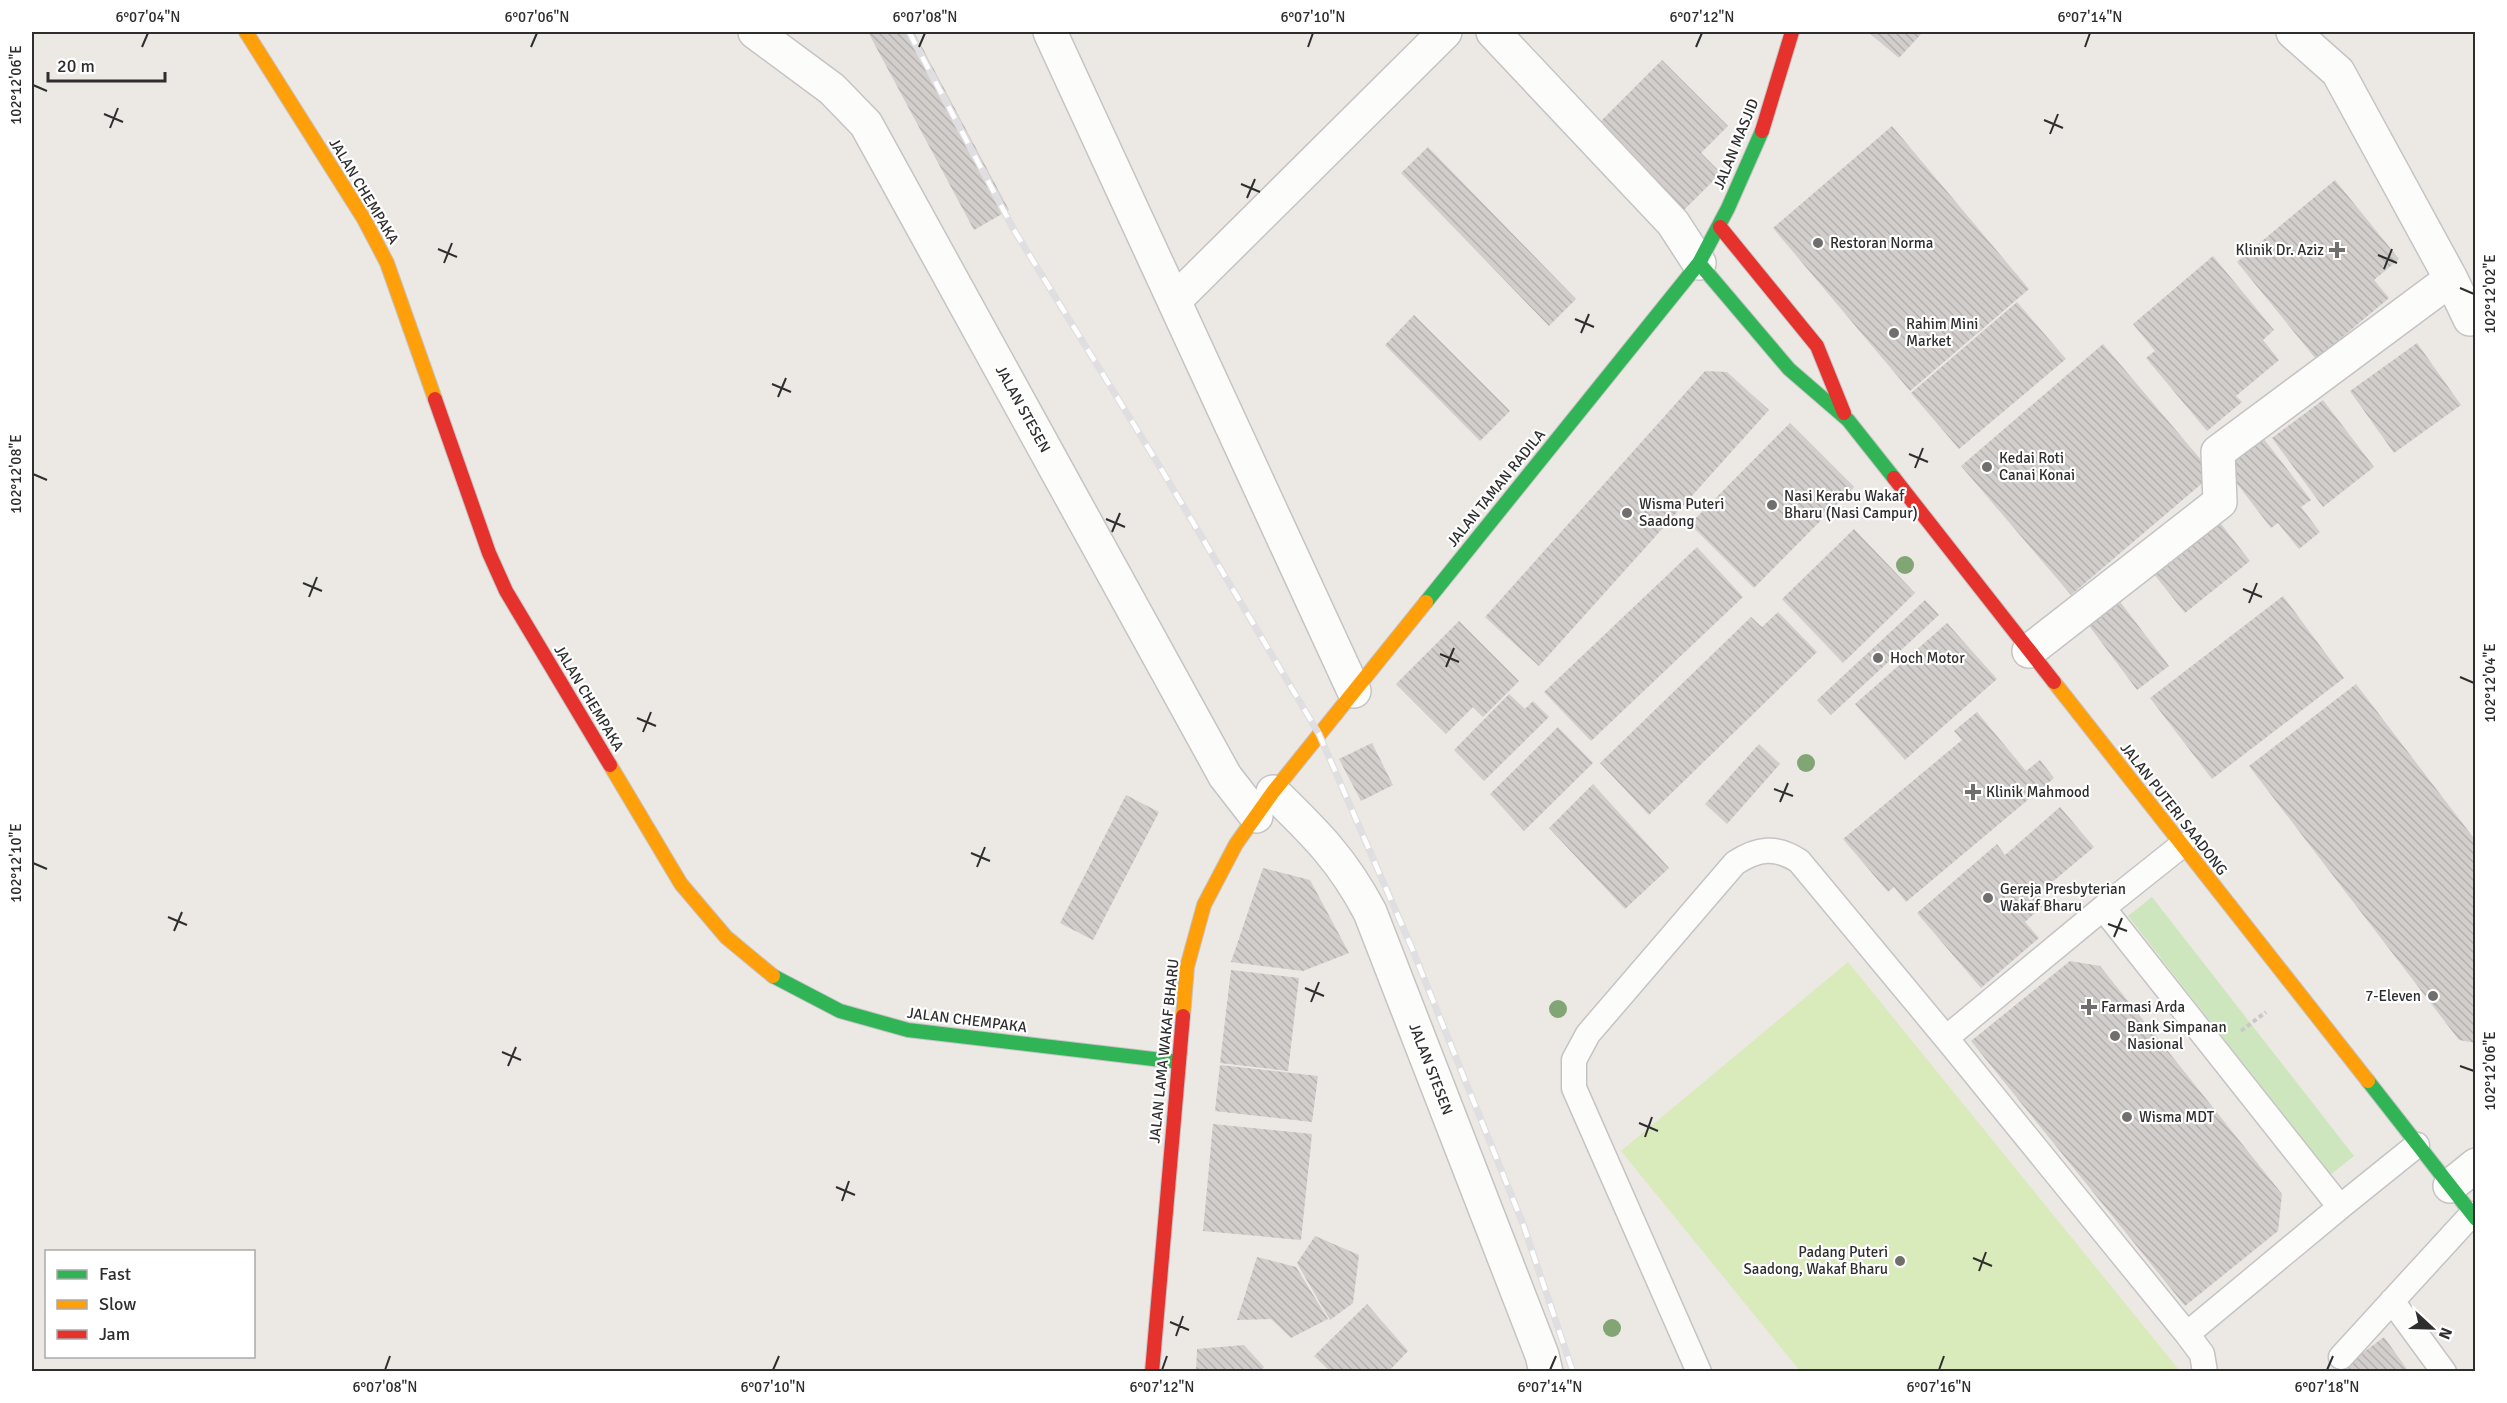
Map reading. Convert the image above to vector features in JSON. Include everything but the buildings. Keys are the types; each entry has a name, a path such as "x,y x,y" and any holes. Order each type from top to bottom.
{"street":[{"name":"JALAN CHEMPAKA","path":"246,32 364,219 387,263 489,553 506,591 681,884 726,937 778,980 840,1011 908,1030 1179,1062"},
{"name":"JALAN STESEN","path":"755,32 812,74 849,105 866,124 1225,777 1331,849 1353,880 1370,912 1542,1355 1546,1371"},
{"path":"1050,32 1065,69 1175,300 1354,691"},
{"path":"1175,300 1445,32"},
{"path":"1492,32 1673,223 1699,263"},
{"name":"JALAN MASJID","path":"1699,263 1720,226 1757,145 1792,32"},
{"path":"2293,32 2338,72 2461,278 2470,319 2475,316"},
{"name":"JALAN PUTERI SAADONG","path":"1720,226 1817,346 1848,420"},
{"name":"JALAN PUTERI SAADONG","path":"1699,263 1789,369 1848,420 2474,1216"},
{"name":"JALAN TAMAN RADILA","path":"1319,734 1699,263"},
{"path":"2029,651 2220,502 2218,452 2461,278"},
{"name":"JALAN LAMA WAKAF BHARU","path":"1152,1371 1187,967 1204,905 1236,844 1319,734"},
{"path":"2450,1186 2475,1165"}],"lane":[{"path":"1946,1038 2182,845"},
{"path":"1699,1371 1574,1088 1574,1060 1588,1034 1735,863 1750,853 1769,849 1785,852 1799,861 2187,1334 2202,1354 2205,1371"},
{"path":"2103,908 2340,1207"},
{"path":"2187,1334 2417,1145"},
{"path":"2341,1357 2474,1216"},
{"path":"2392,1301 2444,1371"}],"path":[{"path":"2217,1051 2295,989"}],"green space":[{"path":"2152,897 2354,1156 2330,1175 2128,916"},
{"name":"Padang Puteri Saadong, Wakaf Bharu","path":"1848,962 2180,1371 1800,1371 1621,1151"}],"railway":[{"path":"909,32 1014,230 1160,467 1319,734 1411,946 1523,1224 1573,1372"}],"traffic: fast":[{"path":"1426,602 1699,263 1728,208 1762,131"},
{"path":"1699,263 1789,369 1848,420 1894,478"},
{"path":"773,976 840,1011 908,1030 1179,1062"},
{"path":"2368,1081 2476,1219"}],"traffic: slow":[{"path":"246,32 364,219 387,263 435,399"},
{"path":"1183,1016 1187,967 1204,905 1236,844 1273,792 1426,602"},
{"path":"2054,682 2368,1081"},
{"path":"610,765 681,884 726,937 773,976"}],"traffic: jam":[{"path":"1762,131 1792,32"},
{"path":"1720,227 1817,346 1844,413"},
{"path":"435,399 489,553 506,591 610,765"},
{"path":"1894,478 2054,682"},
{"path":"1152,1372 1183,1016"}],"place":[{"name":"Restoran Norma","path":"1818,243"},
{"name":"Klinik Dr. Aziz","path":"2337,250"},
{"name":"Rahim Mini Market","path":"1894,333"},
{"name":"Kedai Roti Canai Konai","path":"1987,467"},
{"name":"Nasi Kerabu Wakaf Bharu (Nasi Campur)","path":"1772,505"},
{"name":"Wisma Puteri Saadong","path":"1627,513"},
{"name":"Hoch Motor","path":"1878,658"},
{"name":"Klinik Mahmood","path":"1973,792"},
{"name":"Gereja Presbyterian Wakaf Bharu","path":"1988,898"},
{"name":"7-Eleven","path":"2433,996"},
{"name":"Farmasi Arda","path":"2089,1007"},
{"name":"Bank Simpanan Nasional","path":"2115,1036"},
{"name":"Wisma MDT","path":"2127,1117"},
{"name":"Padang Puteri Saadong, Wakaf Bharu","path":"1900,1261"}]}
